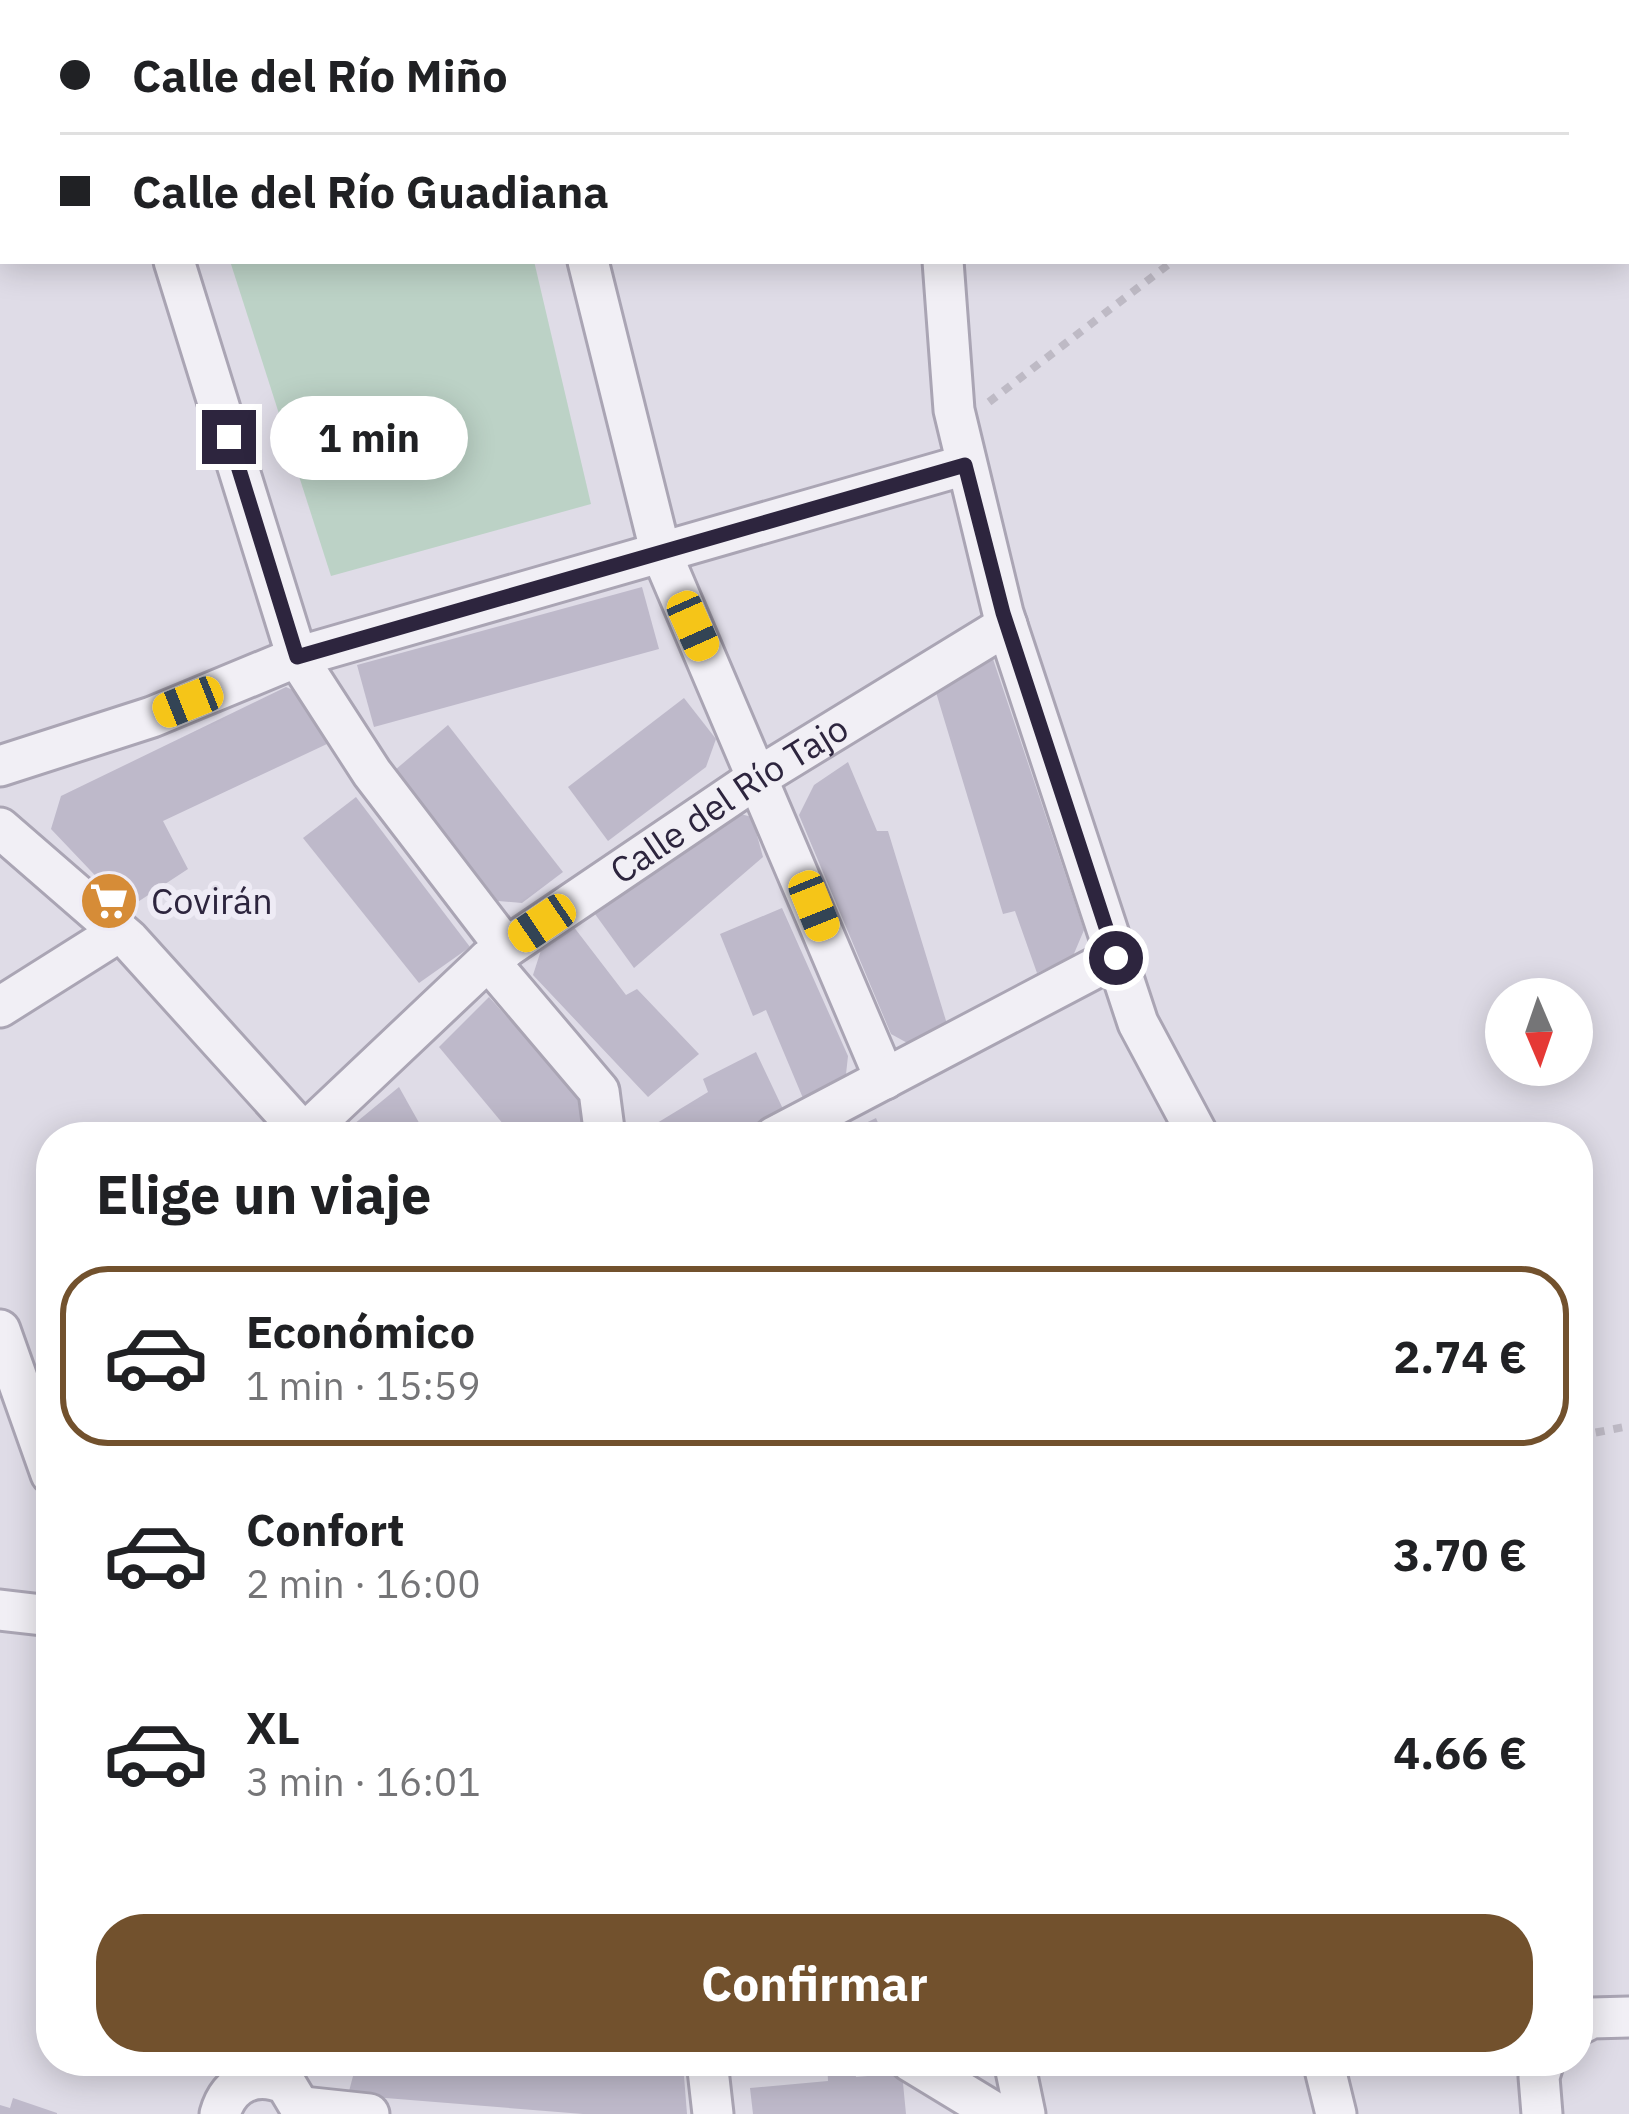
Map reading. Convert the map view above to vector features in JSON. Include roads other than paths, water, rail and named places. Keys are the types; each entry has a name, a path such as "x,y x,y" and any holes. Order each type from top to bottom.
{"street":[{"path":"175,264 297,657 497,954 598,1091 602,1122"},
{"path":"589,264 660,550 885,1079"},
{"path":"944,264 962,449 1007,625 1138,1023 1191,1122"},
{"path":"0,766 152,717 297,657 660,550 962,449"},
{"name":"Calle del Río Tajo","path":"320,1122 497,954 760,776 1007,625"},
{"path":"0,828 119,932 294,1122"},
{"path":"0,1007 119,932"},
{"path":"803,1122 1116,958"},
{"path":"0,1330 36,1432"},
{"path":"0,1610 36,1614"},
{"path":"1593,2018 1629,2017"},
{"path":"708,2076 713,2114"},
{"path":"935,2076 997,2114"},
{"path":"1017,2076 1025,2114"},
{"path":"1327,2076 1336,2114"},
{"path":"1539,2076 1542,2114"},
{"path":"220,2114 235,2087 259,2077 286,2084 303,2111 369,2114"}],"place":[{"name":"Covirán","path":"109,901"}]}
